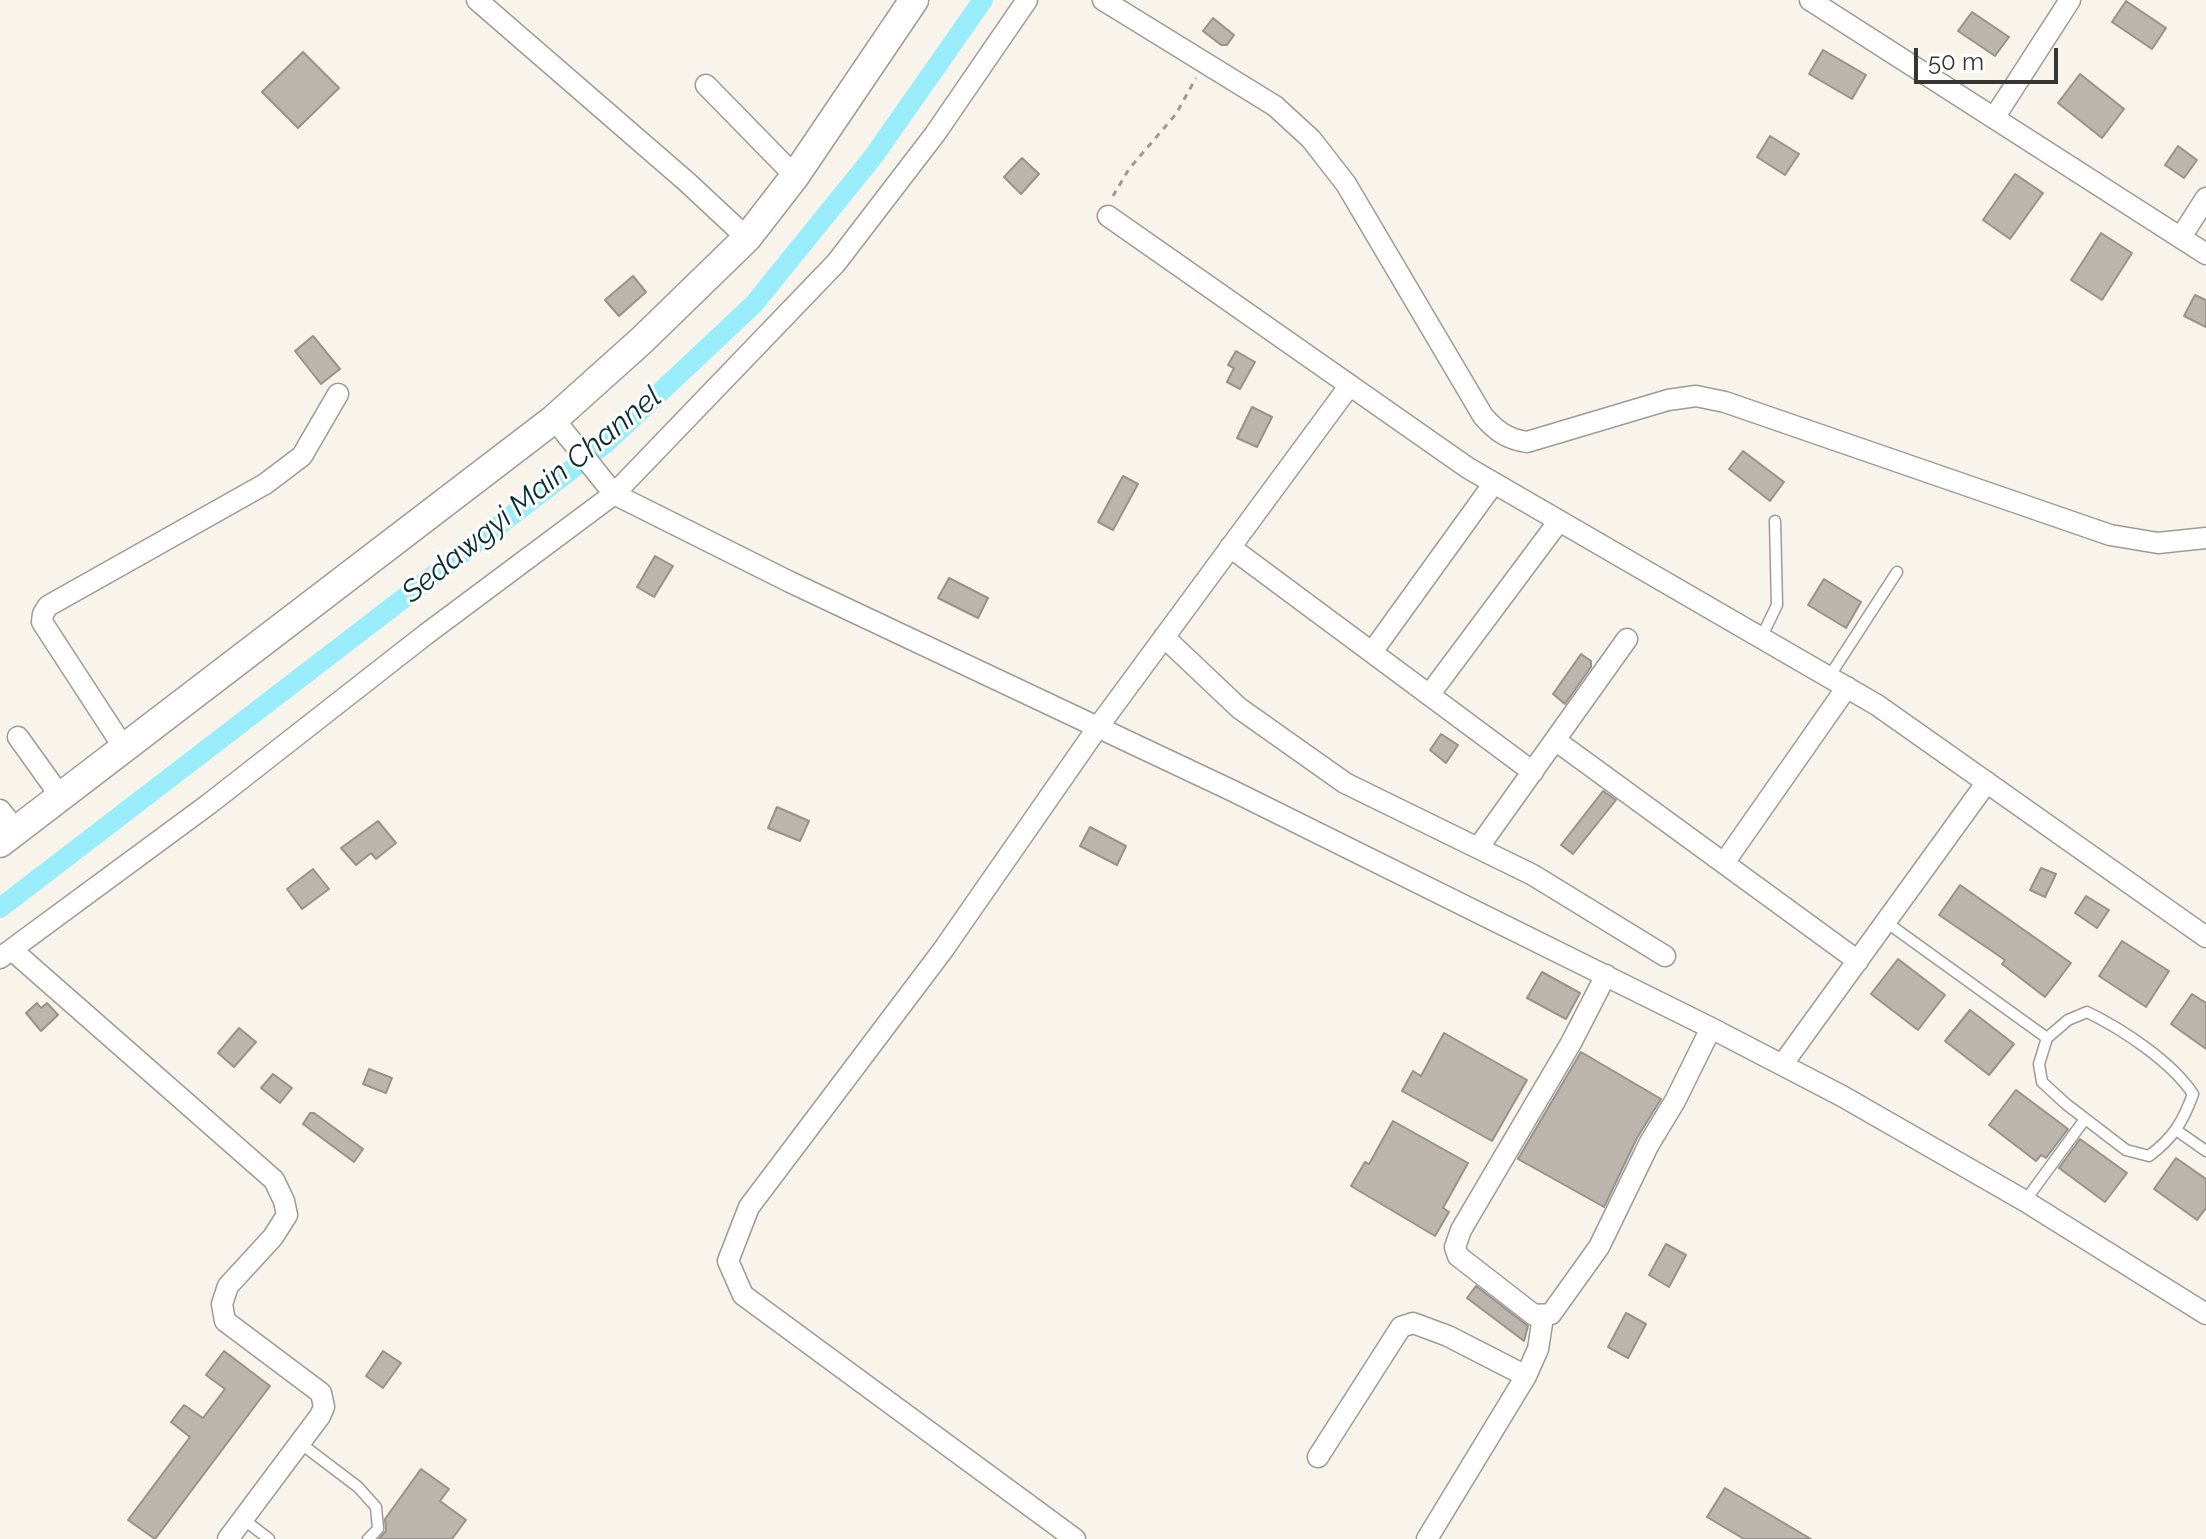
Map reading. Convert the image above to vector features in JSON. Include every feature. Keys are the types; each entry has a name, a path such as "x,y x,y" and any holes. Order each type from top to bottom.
{"street":[{"path":"477,0 747,238"},
{"path":"5,828 61,797 561,427 641,341 747,238 795,176 914,0"},
{"path":"228,1539 324,1407 321,1393 225,1321 222,1304 228,1286 273,1237 287,1215 284,1201 274,1180 6,954 172,832 425,635 614,494 836,263 935,134 1027,0"},
{"path":"1103,0 1275,106 1311,139 1346,184 1483,416 1496,430 1512,440 1527,442 1668,400 1696,396 1725,402 2110,535 2158,543 2206,538"},
{"path":"1810,0 2206,254"},
{"path":"1994,118 2070,0"},
{"path":"706,85 795,176"},
{"path":"2181,237 2206,198"},
{"path":"1108,216 1494,483 1877,705 2206,937"},
{"path":"1075,1539 743,1295 728,1261 749,1207 943,950 1098,727 1350,385"},
{"path":"124,748 42,622 43,614 48,606 265,484 293,465 309,446 338,394"},
{"path":"561,427 614,494 1711,1028 1842,1096 2025,1201 2206,1314"},
{"path":"1372,652 1494,483"},
{"path":"1429,695 1559,521"},
{"path":"1230,547 1533,772"},
{"path":"1164,637 1239,708 1345,783 1533,875 1665,956"},
{"path":"1478,848 1627,639"},
{"path":"1724,863 1838,682"},
{"path":"18,737 61,797"},
{"path":"1555,740 1858,961"},
{"path":"1782,1065 1987,782"},
{"path":"1606,975 1571,1043 1461,1230 1455,1247 1458,1256 1534,1315 1543,1317 1551,1314 1599,1247 1711,1028"},
{"path":"1427,1539 1526,1376 1538,1349 1543,1317"},
{"path":"1318,1457 1401,1327 1408,1323 1448,1336 1526,1376"}],"lane":[{"path":"1761,638 1777,605 1775,521"},
{"path":"1838,682 1897,572"},
{"path":"1886,922 2047,1038"},
{"path":"2087,1012 2113,1025 2183,1078 2193,1094 2169,1141 2149,1156 2126,1150 2085,1119 2042,1082 2039,1064 2047,1038 2068,1020 2087,1012"},
{"path":"2025,1201 2085,1119"},
{"path":"2176,1130 2206,1151"},
{"path":"300,1443 358,1487 376,1507 378,1529 368,1539"},
{"path":"243,1519 269,1539"}],"path":[{"path":"1108,216 1114,191 1176,114 1204,60"}],"building":[{"path":"2126,1 2166,28 2152,49 2112,22"},
{"path":"1972,12 2009,37 1995,56 1958,31"},
{"path":"1213,18 1234,35 1227,45 1221,45 1203,31"},
{"path":"1823,50 1866,75 1852,99 1809,74"},
{"path":"303,52 339,88 298,128 262,92"},
{"path":"2080,74 2124,109 2102,138 2058,103"},
{"path":"1770,136 1799,154 1785,175 1757,157"},
{"path":"2178,146 2197,160 2184,178 2165,165"},
{"path":"1022,158 1039,174 1021,194 1004,177"},
{"path":"2015,174 2043,193 2010,239 1983,220"},
{"path":"2101,233 2132,253 2102,300 2071,280"},
{"path":"633,276 646,292 619,316 605,300"},
{"path":"2195,295 2206,300 2206,327 2184,316"},
{"path":"313,336 340,369 321,384 295,351"},
{"path":"1236,351 1255,362 1240,389 1227,382 1234,368 1228,365"},
{"path":"1252,407 1272,417 1257,447 1237,438"},
{"path":"1743,451 1784,482 1770,501 1729,469"},
{"path":"1123,476 1138,484 1113,530 1098,522"},
{"path":"655,556 673,566 654,597 637,587"},
{"path":"949,578 988,598 978,618 938,598"},
{"path":"1824,579 1861,602 1846,628 1808,605"},
{"path":"1581,654 1591,661 1591,667 1565,704 1553,694"},
{"path":"1441,734 1458,745 1446,763 1430,750"},
{"path":"1603,791 1616,800 1573,854 1561,845"},
{"path":"777,807 809,821 800,841 768,828"},
{"path":"378,821 396,843 376,859 371,853 356,865 341,848"},
{"path":"1090,827 1126,846 1117,865 1080,846"},
{"path":"2041,868 2056,874 2045,897 2030,890"},
{"path":"313,869 329,889 302,909 287,889"},
{"path":"1960,885 2071,963 2045,997 2002,964 2005,960 1939,915"},
{"path":"2086,896 2109,910 2097,928 2075,913"},
{"path":"2122,941 2169,971 2146,1007 2099,976"},
{"path":"1898,959 1945,995 1918,1030 1871,994"},
{"path":"1542,972 1580,993 1566,1019 1527,998"},
{"path":"2192,994 2206,1003 2206,1049 2171,1024"},
{"path":"37,1003 41,1008 47,1003 58,1015 41,1031 26,1013"},
{"path":"1970,1010 2014,1044 1989,1075 1945,1041"},
{"path":"239,1028 256,1042 234,1067 218,1053"},
{"path":"1444,1033 1527,1080 1492,1141 1402,1091 1413,1071 1421,1076"},
{"path":"1581,1052 1661,1099 1637,1138 1604,1207 1518,1159"},
{"path":"369,1069 392,1078 386,1093 363,1084"},
{"path":"273,1074 292,1088 280,1103 261,1088"},
{"path":"2016,1090 2068,1129 2046,1158 2041,1155 2036,1161 1989,1125"},
{"path":"310,1113 363,1149 354,1162 303,1124"},
{"path":"1393,1121 1468,1163 1443,1208 1449,1212 1435,1236 1351,1186 1365,1162 1369,1164"},
{"path":"2080,1139 2127,1173 2105,1202 2059,1168"},
{"path":"2176,1158 2206,1179 2206,1208 2197,1220 2154,1189"},
{"path":"1666,1244 1686,1255 1669,1287 1649,1275"},
{"path":"1476,1286 1528,1326 1524,1341 1467,1298"},
{"path":"1626,1313 1646,1324 1628,1358 1608,1347"},
{"path":"224,1351 270,1386 155,1539 128,1520 190,1437 171,1422 184,1405 203,1418 225,1389 206,1375"},
{"path":"383,1351 401,1363 383,1388 366,1376"},
{"path":"421,1469 449,1489 440,1501 466,1520 452,1539 379,1539 386,1531 385,1519"},
{"path":"1725,1488 1811,1539 1744,1539 1707,1517"}],"waterway":[{"name":"Sedawgyi Main Channel","path":"0,908 606,443 754,304 873,157 983,0"}]}
